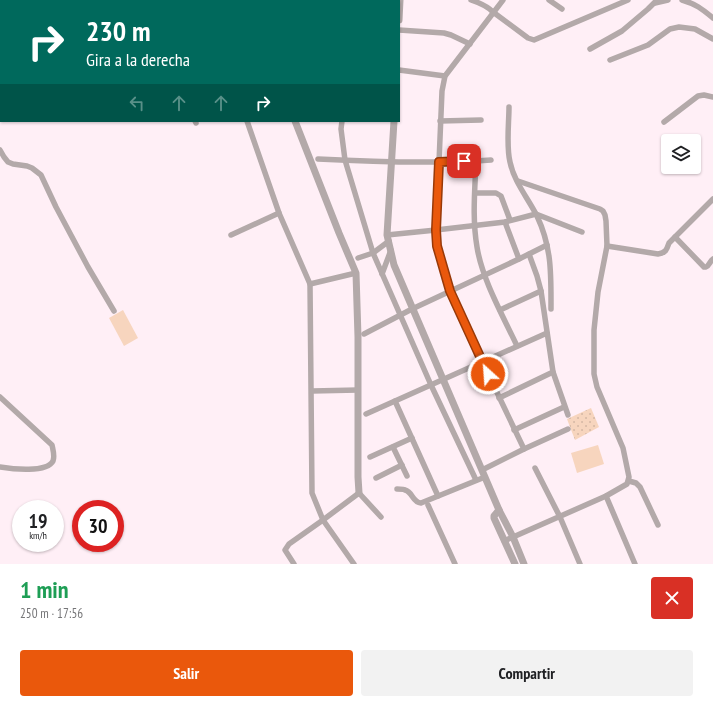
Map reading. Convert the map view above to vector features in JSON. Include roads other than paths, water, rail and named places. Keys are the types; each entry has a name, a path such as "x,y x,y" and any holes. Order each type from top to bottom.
{"street":[{"path":"471,0 485,6 528,38 534,40 628,0"},
{"path":"503,0 445,76 442,91 440,122 436,230 437,246 450,291 524,449"},
{"path":"549,0 562,10"},
{"path":"590,49 622,31 648,10 656,1 668,0"},
{"path":"682,0 700,7 713,18"},
{"path":"610,60 648,45 670,29 679,27 695,29 713,39"},
{"path":"400,30 444,33 470,44"},
{"path":"400,70 445,76"},
{"path":"664,122 698,96 704,95 713,97"},
{"path":"509,107 508,153 511,167 524,196 536,214 547,244 550,258 552,309"},
{"path":"440,122 481,120"},
{"path":"247,122 279,213 310,284 312,493 323,520 354,564"},
{"path":"295,122 356,273 359,493 381,517"},
{"path":"342,122 341,128 345,160 372,253 431,385 476,480"},
{"path":"394,122 388,238 394,265 483,474 524,564"},
{"path":"0,150 8,162 27,166 41,175 56,208 114,311"},
{"path":"318,159 391,162 491,160"},
{"path":"476,161 474,226 477,250 485,275 517,346"},
{"path":"504,541 606,496 627,484 629,481 623,448 597,388 594,374 594,330 598,292 607,246 605,215 600,209 518,181"},
{"path":"475,193 496,193 501,196 519,259"},
{"path":"607,246 658,254 663,253 666,251 670,242 713,199"},
{"path":"231,234 279,213"},
{"path":"358,258 372,253 388,238 507,221 536,214 582,232"},
{"path":"675,237 704,267 708,266 710,261 713,259"},
{"path":"364,334 412,309 519,259 547,244"},
{"path":"382,274 391,250"},
{"path":"529,254 541,291 553,372 568,415"},
{"path":"310,284 356,273"},
{"path":"500,310 541,291"},
{"path":"366,414 547,333"},
{"path":"500,398 553,372"},
{"path":"312,391 358,390"},
{"path":"0,397 52,445 54,454 53,461 49,466 30,470 0,467"},
{"path":"395,401 438,496"},
{"path":"514,430 564,407"},
{"path":"397,489 410,492 418,503 421,503 476,480 483,474 524,449 568,429"},
{"path":"370,457 412,438"},
{"path":"393,447 407,476"},
{"path":"376,478 402,465"},
{"path":"535,468 560,517 580,564"},
{"path":"629,481 636,483 640,487 658,525"},
{"path":"294,564 285,550 289,544 359,493"},
{"path":"606,496 635,564"},
{"path":"428,505 455,564"},
{"path":"499,510 494,518 515,564"}]}
